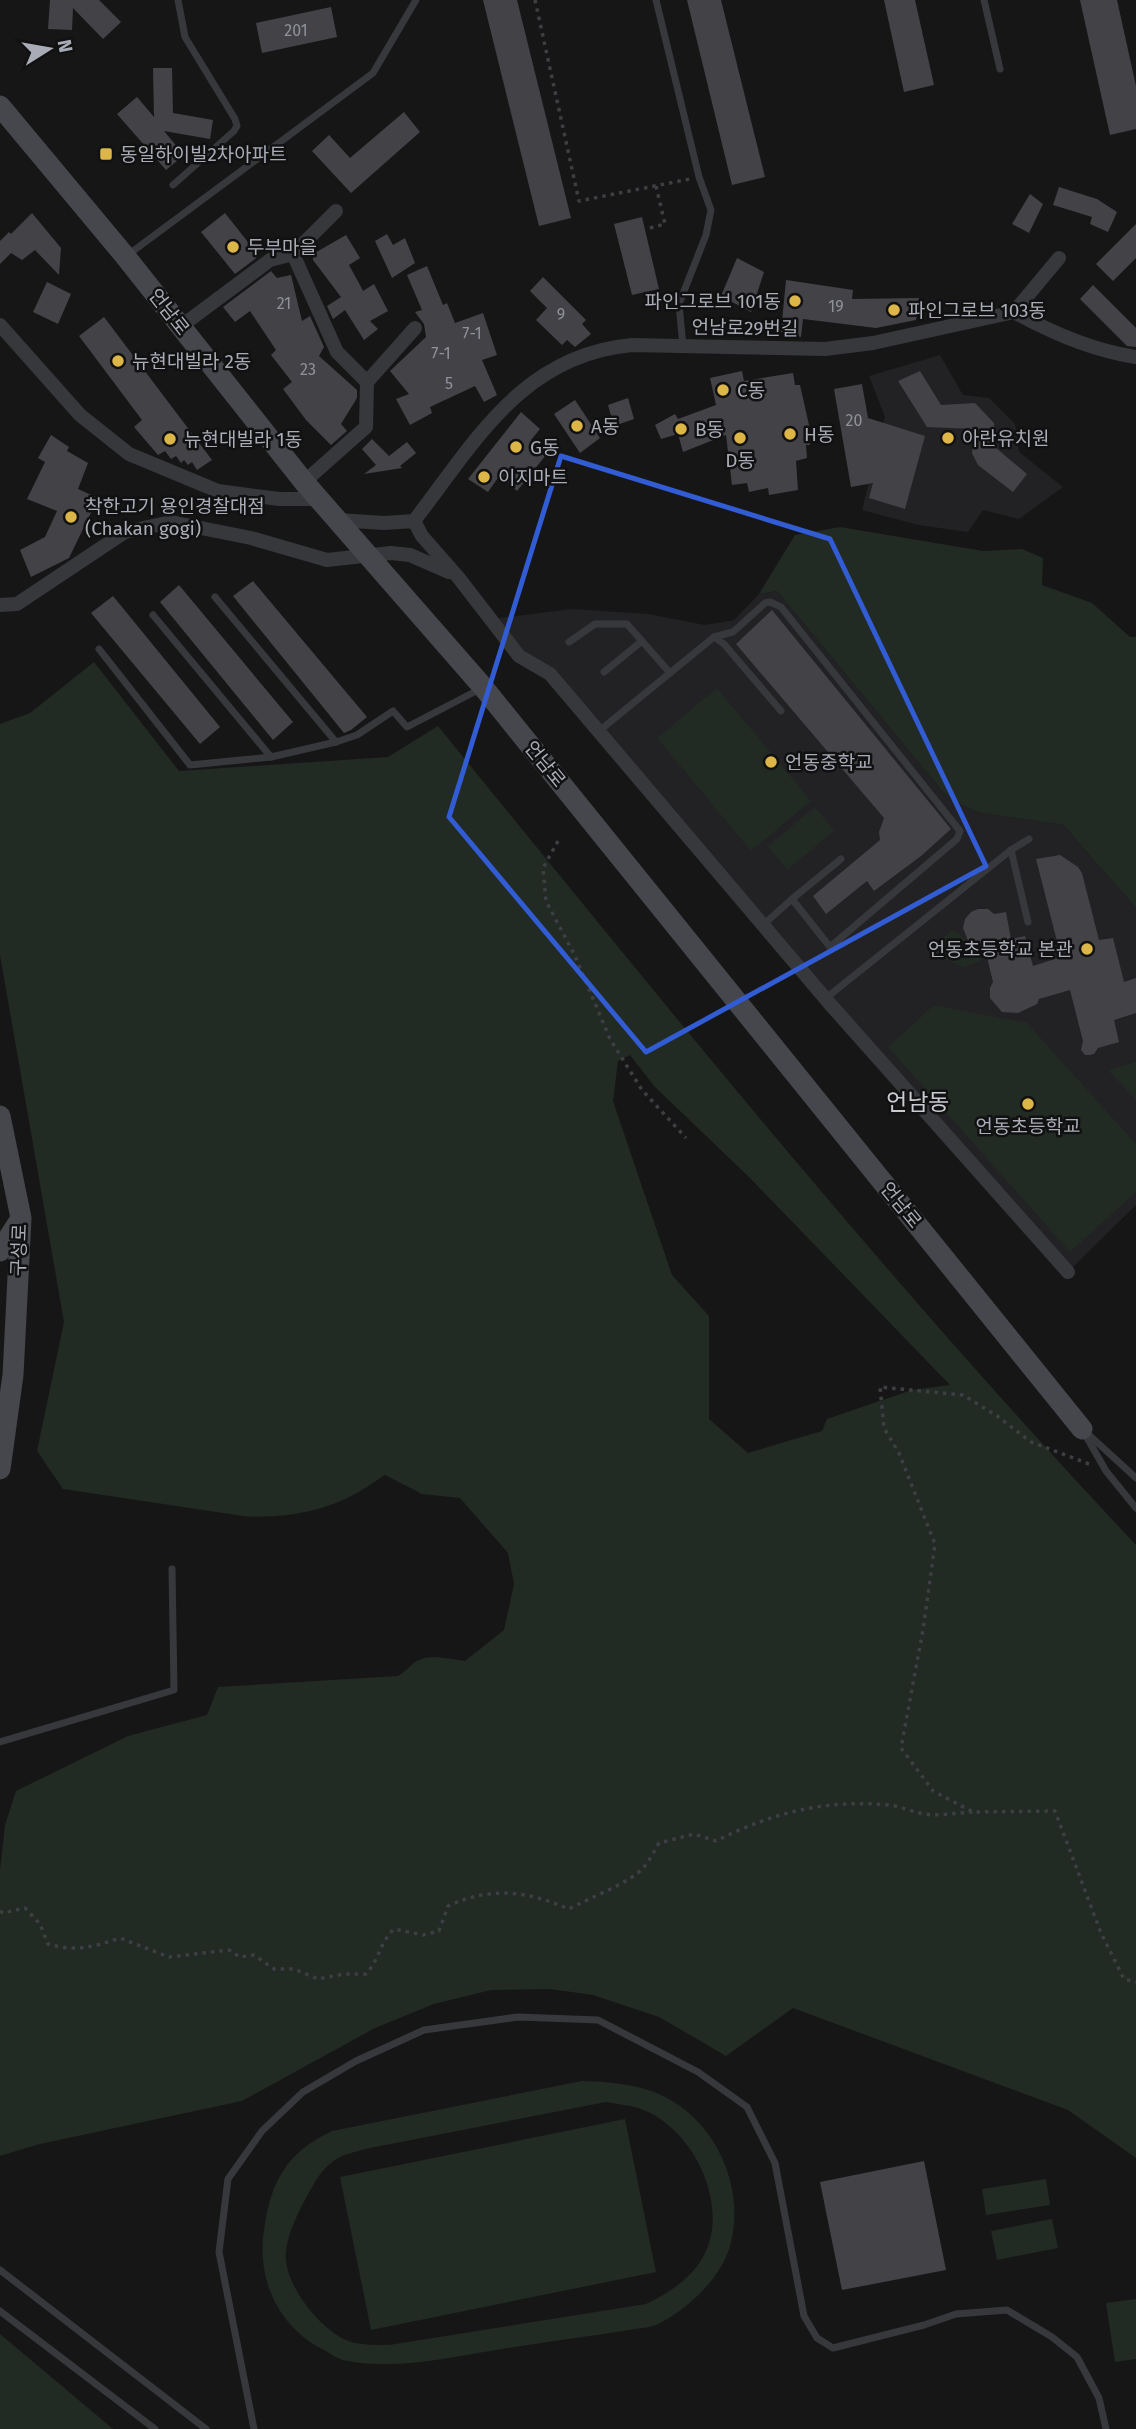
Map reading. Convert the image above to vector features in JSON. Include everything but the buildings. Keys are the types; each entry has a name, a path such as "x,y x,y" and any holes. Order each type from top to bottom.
{"main road":[{"name":"언남로","path":"0,106 125,256 318,499 483,687 1082,1429"},
{"name":"구성로","path":"0,1116 21,1218 0,1469"},
{"path":"0,1251 21,1218"}],"street":[{"path":"180,327 270,260 293,254 336,211"},
{"path":"293,254 337,352 367,382"},
{"path":"1059,258 1014,312 1050,331 1116,354 1136,358"},
{"name":"언남로29번길","path":"414,521 494,418 533,380 577,356 605,347 632,345 833,348 873,343 1014,312"},
{"path":"0,325 80,415 129,454 218,491 279,499 318,499"},
{"path":"304,482 366,427 367,382 415,328"},
{"path":"338,520 384,523 414,521 422,536 458,577 519,656 550,674 825,998 1068,1272"},
{"path":"0,605 17,604 125,532 171,522 251,538 327,561 391,553 410,555 458,577"}],"lane":[{"path":"173,185 237,126 185,37 178,0"},
{"path":"125,256 373,73 416,0"},
{"path":"656,0 699,177 711,209 706,235 679,304 683,346"},
{"path":"984,0 1000,69"},
{"path":"215,597 336,742"},
{"path":"598,731 714,637 733,632 765,603 770,602 781,607 960,831 957,839 830,947 792,900"},
{"path":"153,615 271,757"},
{"path":"569,642 595,624 626,624 670,673"},
{"path":"714,637 781,711"},
{"path":"604,672 642,641"},
{"path":"99,649 190,765 271,757 336,742 357,735 393,711 407,727 483,687"},
{"path":"825,998 1011,850 1029,839"},
{"path":"1011,850 1028,922"},
{"path":"763,925 841,859"},
{"path":"1082,1429 1106,1471 1136,1508"},
{"path":"1082,1429 1136,1478"},
{"path":"0,1742 174,1690 172,1569"},
{"path":"254,2429 219,2252 229,2179 262,2131 303,2092 356,2060 424,2030 518,2018 597,2020 698,2072 747,2107 775,2163 804,2316 817,2338 833,2348 956,2314 1007,2310 1052,2336 1077,2357 1099,2398 1106,2429"},
{"path":"0,2270 206,2429"},
{"path":"0,2311 155,2429"}],"path":[{"path":"535,0 579,201 699,177"},
{"path":"650,228 665,224 656,186"},
{"path":"558,841 543,869 546,901 575,956 610,1039 642,1090 686,1138"},
{"path":"973,1812 933,1791 901,1748 923,1630 935,1544 899,1453 884,1428 880,1387 963,1395 1031,1442 1106,1471"},
{"path":"0,1911 24,1908 40,1924 48,1944 68,1950 94,1947 120,1938 169,1957 229,1950 240,1957 254,1955 274,1969 294,1969 318,1979 344,1974 366,1974 373,1966 385,1937 394,1929 423,1935 439,1931 448,1906 468,1896 526,1893 569,1909 602,1891 628,1881 644,1868 659,1843 694,1834 716,1841 746,1826 793,1810 833,1805 889,1805 926,1814 1055,1811 1101,1933 1124,1979 1136,1982"}],"highlighted area":[{"path":"561,456 830,539 986,866 646,1052 449,817"}],"shaded area":[{"name":"아란유치원","path":"940,355 963,395 989,398 1015,424 1019,452 1063,487 1019,519 983,510 968,532 918,525 862,510 885,417 869,376"},
{"path":"840,527 983,551 1022,549 1043,558 1042,585 1092,603 1130,637 1136,637 1136,908 1063,825 981,813 943,792 777,591 759,594 795,535"},
{"path":"777,591 943,792 981,813 1063,825 1136,908 1136,1205 1068,1272 550,674 519,656 491,619 572,609 648,614 705,625 734,620 759,594"},
{"path":"94,662 179,771 388,757 438,726 780,1142 955,1346 1136,1545 1136,2158 1068,2110 793,2008 726,2056 659,2017 593,1995 550,1989 491,1990 434,2004 375,2028 242,2101 40,2144 0,2156 0,1870 5,1825 16,1791 128,1736 207,1715 218,1687 397,1676 420,1659 440,1657 465,1661 504,1630 514,1584 508,1553 460,1498 422,1494 385,1475 344,1500 330,1505 287,1515 243,1516 63,1489 37,1451 64,1322 0,955 0,724 30,713","holes":["630,1055 654,1086 750,1178 950,1385 912,1390 827,1419 822,1431 748,1453 709,1419 709,1316 672,1275 613,1101 618,1061"]},
{"path":"717,688 811,801 751,851 657,738"},
{"path":"815,807 834,831 787,870 768,846"},
{"path":"953,930 979,949 981,961 963,967 933,954 936,943"},
{"path":"934,1005 1027,1023 1136,1144 1136,1192 1070,1252 888,1047"},
{"path":"1136,1062 1136,1100 1108,1070"},
{"path":"582,2081 635,2086 665,2097 683,2109 713,2141 723,2160 734,2202 730,2246 719,2270 702,2291 681,2310 653,2326 422,2362 385,2364 345,2360 308,2341 283,2315 268,2284 262,2248 271,2197 283,2170 303,2149 332,2131","holes":["606,2102 638,2108 657,2117 675,2131 702,2169 713,2214 711,2236 698,2265 670,2291 646,2304 389,2345 356,2343 340,2337 319,2320 300,2296 288,2271 286,2253 289,2237 315,2182 325,2168 338,2158 365,2149"]},
{"path":"625,2119 656,2272 371,2330 340,2177"},
{"path":"1046,2179 1050,2205 986,2215 982,2189"},
{"path":"1052,2219 1058,2248 997,2260 991,2231"},
{"path":"1136,2299 1136,2359 1115,2362 1106,2303"},
{"path":"0,2334 113,2429 0,2429"}],"place":[{"name":"동일하이빌2차아파트","path":"106,154"},
{"name":"두부마을","path":"233,247"},
{"name":"파인그로브 101동","path":"795,301"},
{"name":"파인그로브 103동","path":"894,310"},
{"name":"뉴현대빌라 2동","path":"118,361"},
{"name":"C동","path":"723,390"},
{"name":"A동","path":"577,426"},
{"name":"B동","path":"681,429"},
{"name":"H동","path":"790,434"},
{"name":"D동","path":"740,438"},
{"name":"아란유치원","path":"948,438"},
{"name":"뉴현대빌라 1동","path":"170,439"},
{"name":"G동","path":"516,447"},
{"name":"이지마트","path":"484,477"},
{"name":"착한고기 용인경찰대점 (Chakan gogi)","path":"71,517"},
{"name":"언동중학교","path":"771,762"},
{"name":"언동초등학교 본관","path":"1087,949"},
{"name":"언동초등학교","path":"1028,1104"}],"district":[{"name":"언남동","path":"918,1102"}]}
